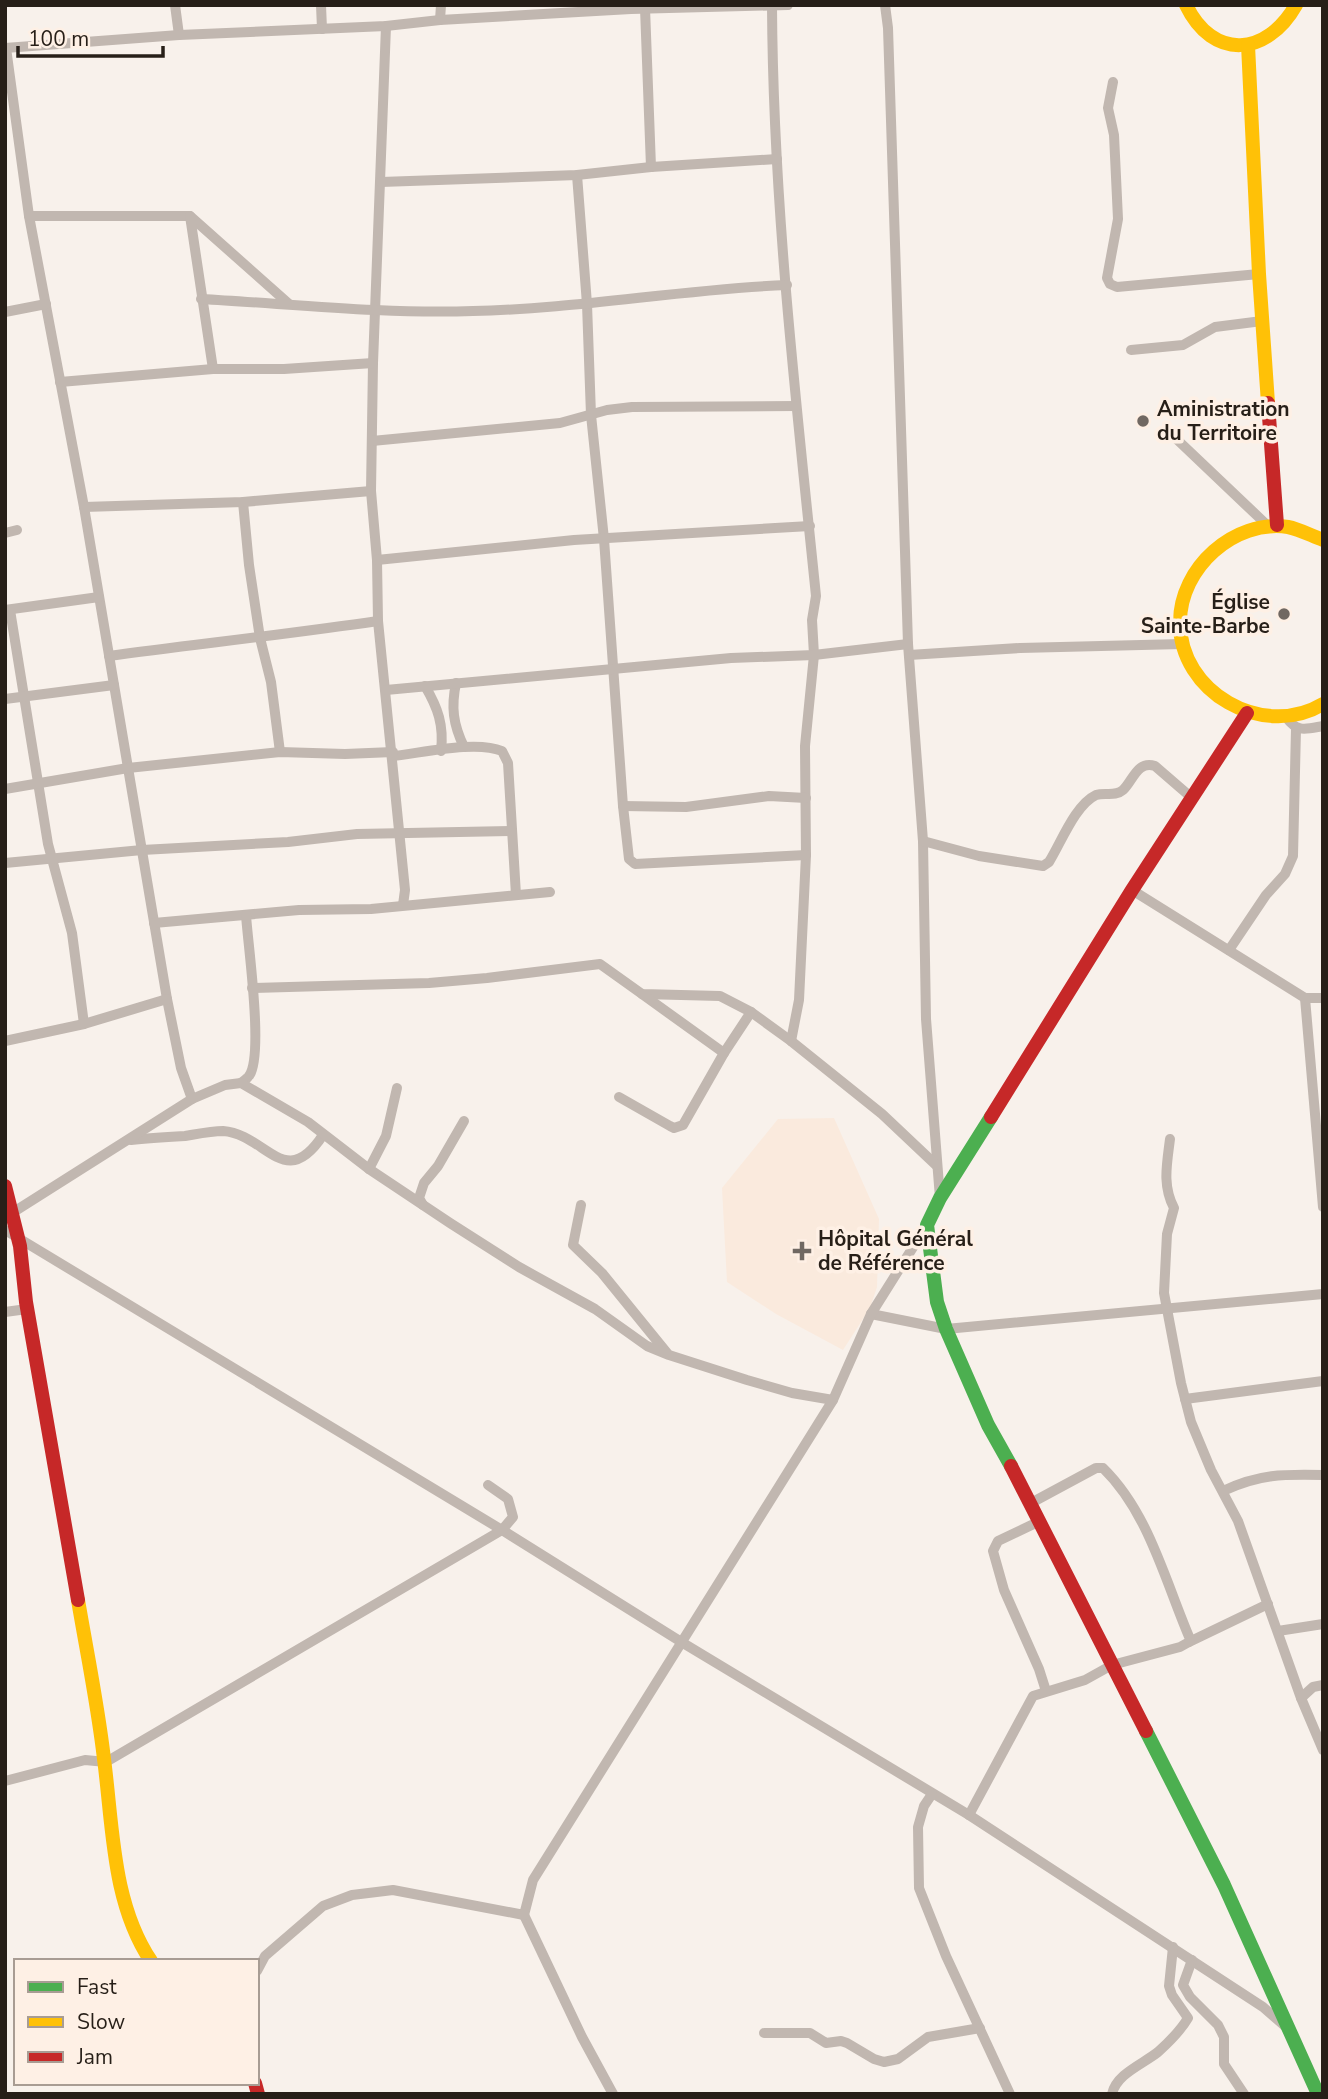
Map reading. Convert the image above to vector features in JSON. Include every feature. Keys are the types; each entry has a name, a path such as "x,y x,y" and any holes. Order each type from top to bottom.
{"street":[{"path":"175,5 179,36"},
{"path":"321,5 323,29"},
{"path":"440,20 441,5"},
{"path":"192,1099 181,1068 167,999 85,507 29,216 6,48 386,26 631,7 788,5"},
{"path":"885,5 909,649 923,841 926,1019 940,1198"},
{"path":"1186,5 1199,27 1213,38 1230,44 1248,45 1265,40 1280,31 1296,5"},
{"path":"772,6 772,96 776,159 796,406 816,596 812,620 814,655 804,746 806,855 799,1000 791,1041"},
{"path":"645,8 651,167"},
{"path":"386,26 373,363 371,491 377,560 378,621 405,890 402,905"},
{"path":"1248,45 1273,526"},
{"path":"1113,82 1108,108 1114,135 1118,219 1107,278 1110,284 1117,287 1259,274"},
{"path":"381,182 577,175 776,159"},
{"path":"577,175 587,304 591,415 604,539 629,859 635,864 806,855"},
{"path":"29,216 190,216 289,304"},
{"path":"190,216 213,369"},
{"path":"201,299 375,310 472,312 787,285"},
{"path":"5,312 46,304"},
{"path":"1132,351 1183,345 1215,327 1262,321"},
{"path":"60,382 213,369 284,369 373,363"},
{"path":"372,441 560,423 607,410 632,407 796,406"},
{"path":"1167,430 1273,526"},
{"path":"85,507 243,502 371,491"},
{"path":"243,502 249,565 260,638 271,682 280,751"},
{"path":"377,560 604,539 810,526"},
{"path":"1323,540 1309,532 1273,526 1236,534 1209,552 1189,579 1180,611 1182,644 1195,674 1218,698 1247,713 1266,717 1286,717 1323,704"},
{"path":"5,534 17,530"},
{"path":"84,1024 72,933 51,857 8,610 99,597"},
{"path":"109,656 378,621"},
{"path":"386,690 731,658 909,649 1182,644"},
{"path":"456,683 452,704 456,730 464,747"},
{"path":"5,699 114,685"},
{"path":"425,686 439,709 443,735 441,751"},
{"path":"613,2094 582,2037 524,1915 533,1880 833,1400 871,1314 927,1225 940,1198 1132,890 1247,713"},
{"path":"1286,717 1302,731 1323,726"},
{"path":"1229,950 1266,895 1285,874 1293,856 1297,729"},
{"path":"5,789 128,768 280,751 393,754 464,747 491,748 502,751 508,763 516,895"},
{"path":"923,841 979,856 1042,866 1049,862 1081,808 1097,795 1115,794 1123,790 1143,766 1155,766 1192,797"},
{"path":"623,806 686,807 769,796 806,798"},
{"path":"5,863 142,850 288,842 357,834 511,831"},
{"path":"1132,890 1305,998 1323,998"},
{"path":"154,923 299,910 371,909 550,892"},
{"path":"12,1213 192,1099 225,1085 241,1083 249,1077 255,1056 246,915"},
{"path":"252,988 429,983 600,964 724,1053"},
{"path":"642,993 720,996 751,1012 882,1114 936,1165"},
{"path":"1305,998 1323,1207"},
{"path":"5,1041 84,1024 167,999"},
{"path":"619,1097 674,1128 683,1125 751,1012"},
{"path":"241,1083 308,1122 369,1169 423,1205 519,1267 595,1309 647,1346 792,1393 833,1400"},
{"path":"369,1169 386,1136 397,1088"},
{"path":"423,1205 419,1198 424,1183 438,1166 464,1121"},
{"path":"127,1140 222,1131 247,1137 268,1153 290,1160 299,1159 312,1152 323,1135"},
{"path":"1170,1139 1165,1179 1167,1193 1174,1208 1167,1234 1164,1293 1185,1399 1201,1449 1238,1521 1301,1698 1323,1750"},
{"path":"5,1186 18,1239 27,1309 64,1506 106,1762 117,1864 135,1935 149,1959"},
{"path":"581,1205 573,1245 602,1273 669,1355"},
{"path":"927,1225 937,1302 988,1425 1031,1503 1224,1885 1318,2094"},
{"path":"5,1230 969,1815 1263,2007 1290,2031"},
{"path":"871,1314 946,1329 1323,1294"},
{"path":"5,1312 27,1309"},
{"path":"1185,1399 1323,1381"},
{"path":"1031,1503 1096,1468 1103,1468 1133,1509 1156,1552 1189,1642"},
{"path":"1223,1491 1247,1480 1285,1474 1323,1475"},
{"path":"5,1781 85,1760 106,1762 502,1530 513,1517 508,1499 488,1485"},
{"path":"1040,1521 998,1541 993,1551 1004,1590 1046,1691"},
{"path":"969,1815 1033,1696 1085,1680 1112,1665 1189,1642 1268,1604"},
{"path":"1278,1631 1323,1624"},
{"path":"1301,1698 1313,1687 1323,1685"},
{"path":"932,1794 924,1806 918,1827 919,1888 931,1922 1010,2094"},
{"path":"259,1967 265,1956 323,1906 352,1895 393,1890 524,1915"},
{"path":"1112,2094 1113,2088 1122,2078 1158,2052 1188,2018 1169,1986 1173,1947"},
{"path":"1192,1960 1183,1978 1183,1985 1190,1997 1212,2018 1222,2033 1224,2064 1244,2094"},
{"path":"764,2033 810,2033 826,2043 841,2041 884,2062 898,2059 928,2037 980,2028"}],"shaded area":[{"name":"Hôpital Général de Référence","path":"834,1118 879,1219 877,1287 870,1308 843,1350 776,1314 727,1282 722,1188 778,1119"}],"traffic: fast":[{"path":"991,1117 940,1198 927,1225 937,1302 946,1329 988,1425 1011,1466"},
{"path":"1146,1731 1224,1885 1318,2094"}],"traffic: slow":[{"path":"1186,5 1197,23 1210,36 1225,43 1240,45 1256,42 1270,34 1284,22 1296,5"},
{"path":"1248,45 1268,403"},
{"path":"1323,540 1288,527 1248,531 1230,539 1200,566 1189,583 1182,602 1180,622 1183,647 1193,669 1209,688 1229,703 1251,712 1275,716 1300,714 1323,704"},
{"path":"78,1600 99,1719 121,1890 128,1915 150,1959"}],"traffic: jam":[{"path":"1268,403 1277,525"},
{"path":"991,1117 1132,890 1247,713"},
{"path":"5,1186 20,1246 26,1302 78,1600"},
{"path":"1011,1466 1146,1731"},
{"path":"256,2085 258,2094"}],"place":[{"name":"Aministration du Territoire","path":"1143,421"},
{"name":"Église Sainte-Barbe","path":"1284,614"},
{"name":"Hôpital Général de Référence","path":"802,1251"}]}
